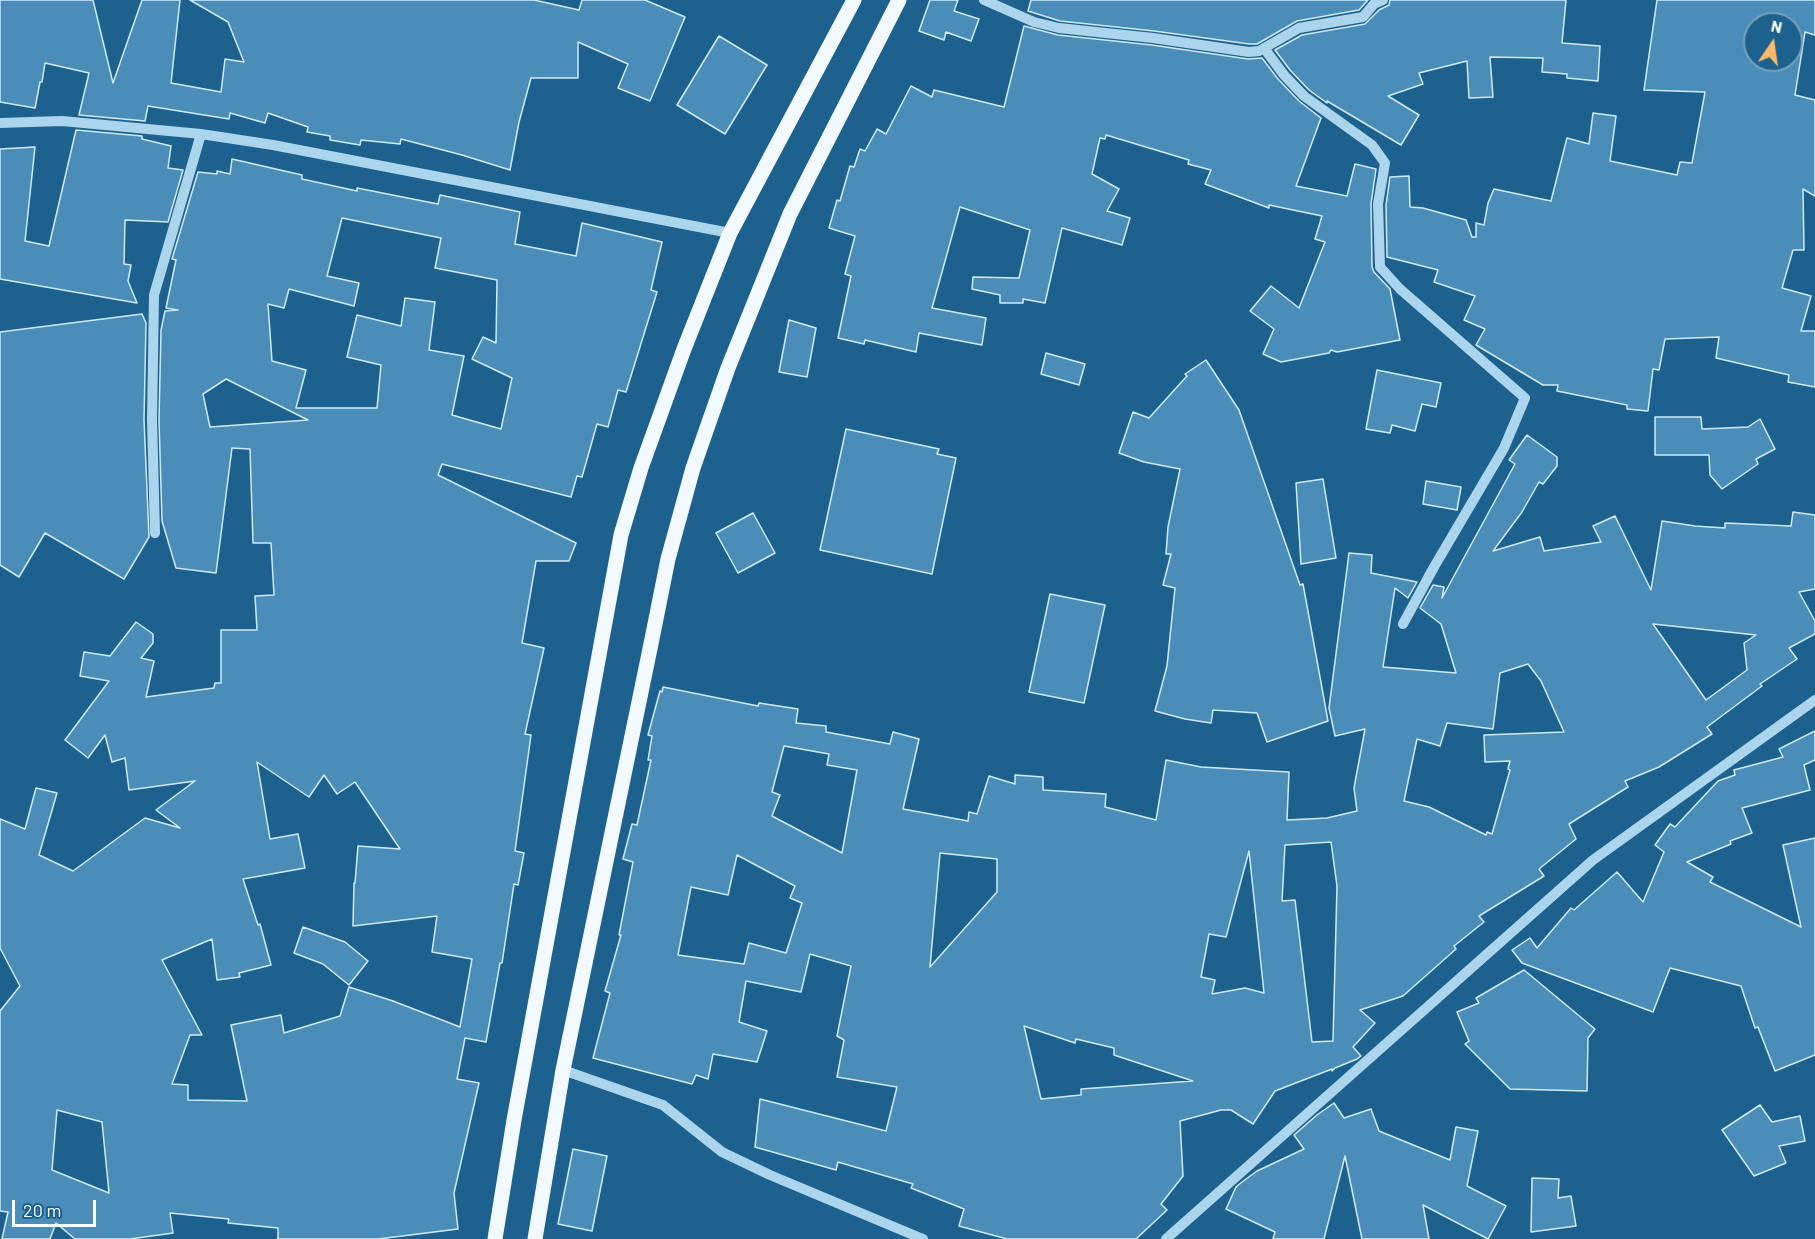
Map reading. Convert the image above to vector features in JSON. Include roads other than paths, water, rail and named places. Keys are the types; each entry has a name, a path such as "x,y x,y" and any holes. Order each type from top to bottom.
{"main road":[{"path":"495,1239 514,1120 621,536 640,468 730,233 854,0"},
{"path":"535,1239 563,1070 668,559 693,468 728,368 790,214 899,0"}],"street":[{"path":"984,0 1034,22 1059,28 1153,38 1249,52 1259,51 1299,28 1363,17 1374,4 1383,0"},
{"path":"1264,48 1284,75 1304,96 1372,145 1385,163 1378,204 1380,267 1400,289 1525,398 1504,448 1403,624"},
{"path":"0,123 62,121 201,134 273,145 730,233"},
{"path":"155,533 152,420 154,295 201,134"},
{"path":"1166,1239 1593,860 1815,700"},
{"path":"563,1070 663,1105 722,1152 770,1175 923,1239"}]}
